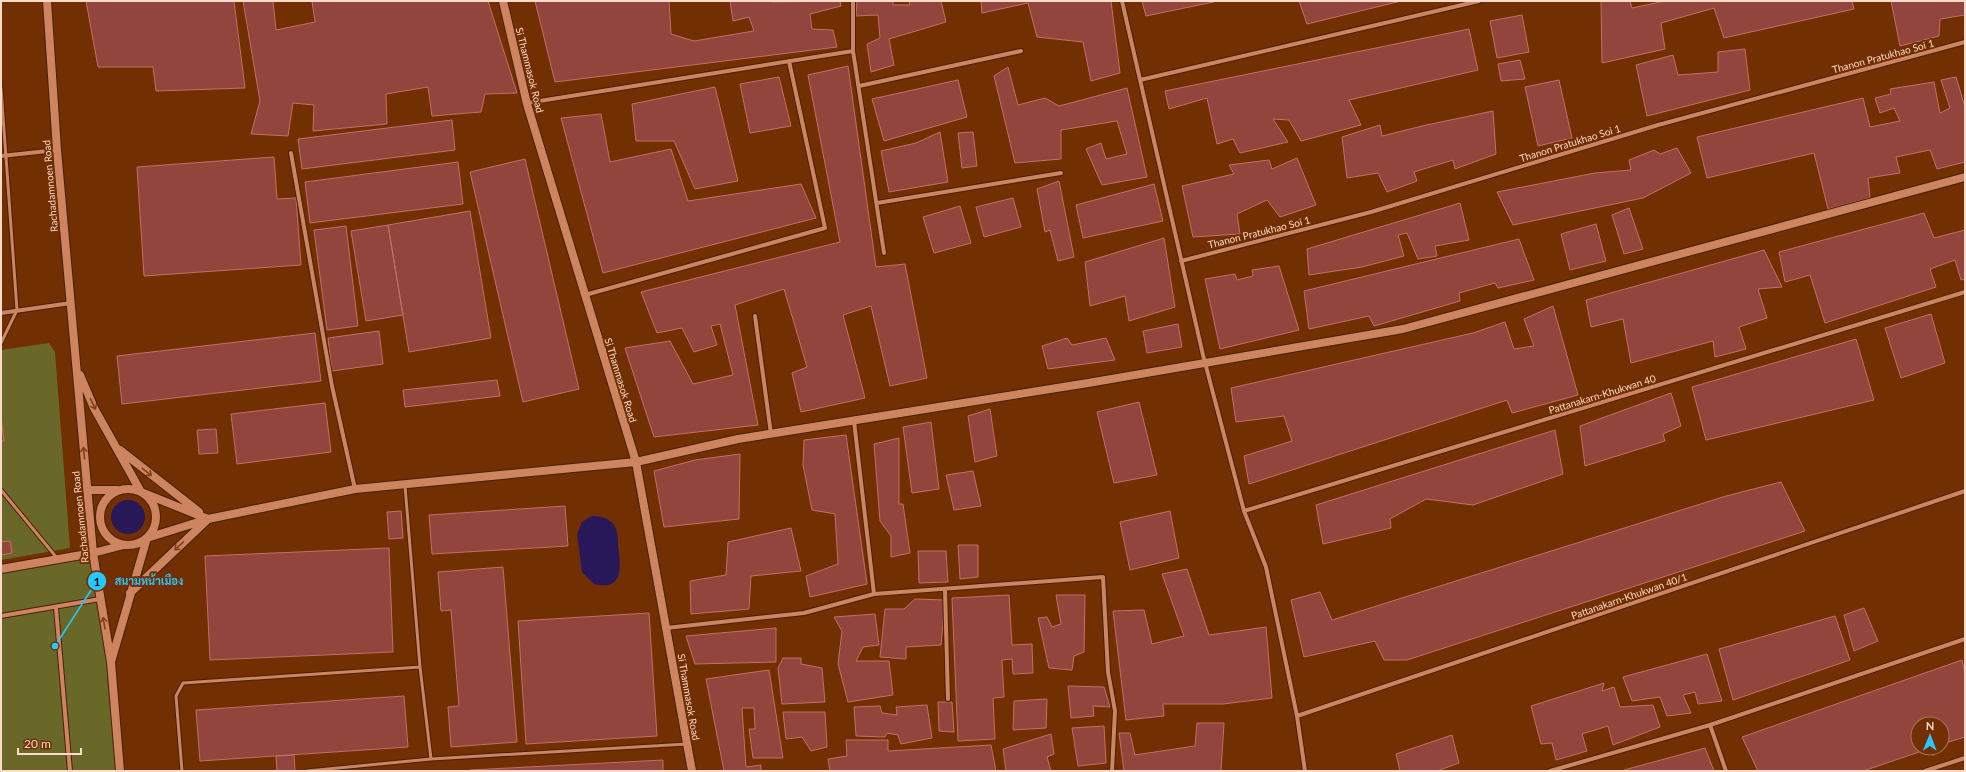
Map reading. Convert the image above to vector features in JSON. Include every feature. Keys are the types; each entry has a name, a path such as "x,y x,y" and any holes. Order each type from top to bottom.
{"street":[{"name":"Rachadamnoen Road","path":"47,1 57,150 93,553 111,662 120,771"},
{"name":"Si Thammasok Road","path":"503,1 527,104 636,462 692,771"},
{"path":"853,1 853,51 884,253"},
{"path":"1122,1 1181,261 1206,363 1244,511 1266,567 1298,716 1305,771"},
{"path":"1140,80 1479,1"},
{"name":"Thanon Pratukhao Soi 1","path":"1181,261 1371,212 1658,125 1965,42"},
{"path":"527,104 853,51"},
{"path":"859,86 1020,51"},
{"path":"585,295 825,228 789,61"},
{"path":"1,156 57,150"},
{"path":"291,152 332,386 355,489"},
{"path":"877,203 1061,173"},
{"path":"1,569 93,553 140,542 147,538 208,519 355,489 636,462 738,439 1206,363 1403,329 1965,177"},
{"name":"Pattanakarn-Khukwan 40","path":"1244,511 1965,292"},
{"path":"1,313 71,303"},
{"path":"754,316 770,434"},
{"name":"Rachadamnoen Road","path":"77,369 94,408 141,492"},
{"path":"854,420 874,594"},
{"path":"116,448 208,519"},
{"path":"88,490 134,489 208,519"},
{"path":"118,490 105,500 100,516 100,524 109,538 124,545"},
{"name":"Pattanakarn-Khukwan 40/1","path":"1298,716 1965,491"},
{"path":"141,492 151,501 156,513 153,531 147,538"},
{"path":"130,594 208,519"},
{"name":"Rachadamnoen Road","path":"111,662 147,538"},
{"path":"666,628 804,613 874,594 945,590 1103,577 1108,672 1115,711 1112,771"},
{"path":"945,590 948,699"},
{"path":"1,616 56,608 100,599"},
{"path":"56,608 70,771"},
{"path":"1550,771 1710,725 1965,639"},
{"path":"1710,725 1726,771"},
{"path":"1927,771 1965,758"}],"lane":[{"path":"1,88 17,310 1,343"},
{"path":"405,484 420,667 432,759"},
{"path":"1,490 58,559"},
{"path":"182,771 176,696 183,683 420,667"},
{"path":"306,771 432,759 687,744"}],"shaded area":[{"path":"49,343 55,352 70,548 1,560 1,350"},
{"path":"125,500 131,500 135,501 142,507 145,517 144,524 138,531 131,534 125,534 121,533 114,527 111,520 111,514 112,510 118,503"},
{"path":"592,516 607,519 614,525 616,530 620,569 616,581 611,584 594,584 582,572 577,534 582,522"},
{"path":"93,553 100,599 120,771 1,771 1,569"}],"building":[{"path":"86,1 234,1 245,88 156,91 153,67 98,67"},
{"path":"243,1 273,1 276,30 315,22 312,1 488,1 517,93 485,94 481,112 432,116 428,87 386,94 387,124 313,131 314,105 293,103 288,136 251,134 260,101"},
{"path":"535,1 669,1 671,34 694,41 754,31 749,17 733,21 730,1 840,1 841,6 810,14 812,29 833,30 837,47 555,82"},
{"path":"857,1 893,1 893,5 910,5 909,1 941,1 946,22 889,39 894,65 871,72 867,44 880,38 878,15 856,16"},
{"path":"981,1 1111,1 1120,73 1091,81 1083,42 1037,37 1028,3 982,13"},
{"path":"1142,1 1218,1 1146,16"},
{"path":"1299,1 1401,1 1307,24"},
{"path":"1601,1 1630,1 1632,8 1665,1 1852,1 1854,9 1724,38 1714,8 1661,23 1665,49 1602,63"},
{"path":"1891,1 1965,1 1965,15 1940,19 1939,36 1900,46"},
{"path":"1522,15 1529,52 1497,58 1490,21"},
{"path":"1469,29 1478,70 1349,100 1361,125 1301,141 1289,120 1273,119 1288,142 1240,153 1233,139 1217,144 1207,98 1169,109 1165,91"},
{"path":"1745,49 1750,90 1647,116 1636,65 1673,55 1678,75 1718,72 1718,52"},
{"path":"1520,60 1525,79 1501,81 1498,64"},
{"path":"848,66 876,267 905,264 927,378 890,386 871,306 843,315 865,398 801,412 792,373 807,367 784,289 735,305 758,425 654,437 625,348 670,341 693,384 733,375 720,324 711,326 717,345 694,352 682,328 657,333 641,292 840,242 808,75"},
{"path":"1008,67 1018,105 1045,98 1059,106 1127,88 1147,177 1102,185 1086,149 1101,143 1106,159 1127,154 1117,121 1061,130 1061,159 1015,163 994,76"},
{"path":"779,77 791,126 750,133 740,84"},
{"path":"1956,77 1965,107 1965,162 1937,169 1930,150 1896,157 1900,173 1868,178 1870,198 1828,209 1814,153 1707,178 1697,137 1863,98 1870,127 1900,121 1894,108 1880,113 1875,98 1891,94 1890,89 1934,82 1940,113 1950,108 1941,80"},
{"path":"958,80 967,117 884,141 872,99"},
{"path":"1559,80 1572,138 1538,146 1525,87"},
{"path":"715,87 738,181 695,189 674,141 636,141 632,104"},
{"path":"1493,111 1496,154 1455,169 1453,160 1414,172 1417,181 1387,192 1378,173 1347,178 1342,137 1380,125 1382,136"},
{"path":"601,114 610,162 671,149 688,201 801,184 816,218 603,273 561,118"},
{"path":"452,120 455,150 302,169 298,139"},
{"path":"940,132 948,182 889,192 881,151 916,143"},
{"path":"973,132 977,166 962,168 958,133"},
{"path":"1677,148 1691,173 1643,198 1513,225 1497,192 1595,173 1631,170 1629,160 1654,150 1660,154"},
{"path":"274,157 277,199 296,198 301,265 144,276 137,167"},
{"path":"1297,158 1316,205 1280,217 1267,200 1237,214 1240,234 1193,237 1182,186 1234,174 1229,165 1269,160 1272,169"},
{"path":"525,159 579,389 523,402 470,172"},
{"path":"458,162 463,204 310,223 305,182"},
{"path":"1059,181 1074,257 1058,261 1050,230 1045,232 1037,189"},
{"path":"1154,184 1163,221 1083,238 1076,205"},
{"path":"1013,198 1021,227 984,237 976,207"},
{"path":"1460,203 1469,240 1435,246 1437,256 1418,259 1407,233 1398,235 1404,256 1362,267 1309,275 1307,249"},
{"path":"960,206 971,243 934,253 923,217"},
{"path":"1629,208 1643,249 1624,254 1612,215"},
{"path":"470,211 491,338 409,352 388,225"},
{"path":"1924,213 1934,238 1965,230 1965,279 1961,280 1955,260 1930,269 1936,287 1825,323 1810,275 1785,282 1779,252"},
{"path":"1596,224 1606,261 1570,270 1561,234"},
{"path":"388,225 403,315 366,321 351,231"},
{"path":"346,226 358,326 327,330 314,230"},
{"path":"1164,238 1175,307 1129,321 1125,296 1090,306 1085,262"},
{"path":"1519,239 1534,280 1498,288 1495,283 1459,293 1460,301 1374,326 1369,316 1309,329 1304,291"},
{"path":"1764,250 1782,287 1758,289 1767,318 1739,327 1746,349 1715,357 1713,341 1631,363 1623,319 1591,327 1586,300"},
{"path":"1279,266 1299,330 1220,349 1205,279 1235,274 1237,280 1253,276 1252,270"},
{"path":"1553,306 1578,395 1512,413 1507,400 1249,484 1244,456 1292,441 1284,416 1236,422 1231,388 1473,333 1505,322 1514,349 1534,346 1524,319"},
{"path":"1931,314 1945,363 1901,378 1885,328"},
{"path":"1178,324 1182,347 1147,353 1143,331"},
{"path":"379,331 383,364 332,371 328,338"},
{"path":"315,333 321,381 122,404 117,356"},
{"path":"1067,338 1072,345 1106,338 1115,360 1048,369 1042,346"},
{"path":"1856,339 1874,400 1706,440 1692,387"},
{"path":"497,380 500,396 405,407 403,390"},
{"path":"1671,393 1681,426 1663,434 1665,441 1585,466 1580,426"},
{"path":"1139,402 1157,475 1114,483 1097,412"},
{"path":"325,403 331,452 237,464 231,414"},
{"path":"990,409 997,456 975,462 968,416"},
{"path":"1,417 4,441 1,441"},
{"path":"931,422 939,489 912,493 903,427"},
{"path":"216,429 218,453 199,454 197,430"},
{"path":"1555,430 1563,474 1473,505 1426,499 1390,519 1391,528 1323,544 1316,505"},
{"path":"846,435 867,584 810,597 806,576 838,564 835,514 812,510 803,465 804,440"},
{"path":"899,438 899,504 903,504 910,553 891,557 891,536 880,521 874,444"},
{"path":"740,454 739,519 664,527 654,471 695,460"},
{"path":"973,471 981,506 954,510 946,475"},
{"path":"1781,482 1805,531 1407,660 1384,660 1375,641 1304,657 1291,600 1320,592 1332,620 1726,496"},
{"path":"565,506 568,546 432,554 429,515"},
{"path":"401,511 403,538 389,539 387,512"},
{"path":"1170,511 1179,558 1130,570 1120,522"},
{"path":"791,528 801,571 751,576 749,609 691,614 690,581 726,575 728,542"},
{"path":"10,541 12,553 1,555 1,542"},
{"path":"958,545 978,545 978,577 960,579"},
{"path":"389,548 393,652 210,660 205,556"},
{"path":"918,551 946,551 948,582 919,583"},
{"path":"503,567 517,742 451,747 448,707 459,706 451,610 441,611 438,572"},
{"path":"1187,569 1209,635 1266,627 1272,698 1223,704 1163,704 1164,716 1126,720 1113,611 1144,610 1152,644 1184,636 1162,574"},
{"path":"1009,595 1012,645 1032,644 1033,673 1013,674 1012,659 1002,660 1004,697 993,698 995,739 958,741 952,598"},
{"path":"1056,595 1085,595 1084,652 1074,656 1072,670 1049,668 1038,618 1047,617 1052,627 1061,624"},
{"path":"915,599 945,600 941,645 906,647 906,659 880,657 885,609 904,609"},
{"path":"1864,608 1878,641 1854,651 1844,615"},
{"path":"649,613 657,736 526,744 518,621"},
{"path":"875,614 879,645 863,647 856,661 889,661 893,695 848,702 838,664 842,631 834,617"},
{"path":"1835,616 1850,660 1733,700 1719,649"},
{"path":"776,628 776,662 695,664 686,636"},
{"path":"1707,654 1722,701 1698,704 1695,692 1683,695 1691,713 1667,716 1660,697 1632,701 1623,677"},
{"path":"783,658 801,658 801,664 822,668 825,702 782,704 778,668"},
{"path":"1962,660 1965,673 1965,737 1950,742 1950,716 1910,716 1910,755 1863,771 1758,771 1742,737"},
{"path":"769,670 783,758 753,758 749,729 755,729 754,708 742,708 746,767 761,765 761,771 724,771 706,679"},
{"path":"1604,683 1602,691 1614,687 1620,707 1653,705 1660,727 1613,745 1608,726 1582,734 1587,751 1556,760 1552,743 1541,744 1531,706"},
{"path":"1068,686 1104,687 1110,707 1093,706 1094,716 1071,718"},
{"path":"404,696 408,747 200,761 196,710"},
{"path":"1047,699 1046,728 1013,730 1014,701"},
{"path":"938,702 952,702 954,732 939,731"},
{"path":"927,705 932,738 901,744 898,735 887,733 885,737 856,736 854,707 880,706 882,713 897,715 896,707"},
{"path":"783,712 825,712 827,747 811,751 802,737 786,739"},
{"path":"1197,723 1224,723 1221,771 1124,771 1119,733 1130,733 1135,755 1195,746"},
{"path":"1104,726 1106,763 1078,766 1072,728"},
{"path":"1051,734 1054,754 1047,757 1051,771 1006,771 1003,749"},
{"path":"1452,735 1459,763 1437,771 1400,771 1396,754"},
{"path":"846,740 888,740 888,751 991,745 996,771 830,771 828,759 847,756"},
{"path":"1705,748 1714,771 1624,771 1624,770"},
{"path":"294,755 295,771 277,771 276,756"},
{"path":"663,760 663,771 469,771 470,770"}],"place":[{"name":"สนามหน้าเมือง","path":"55,646"}]}
